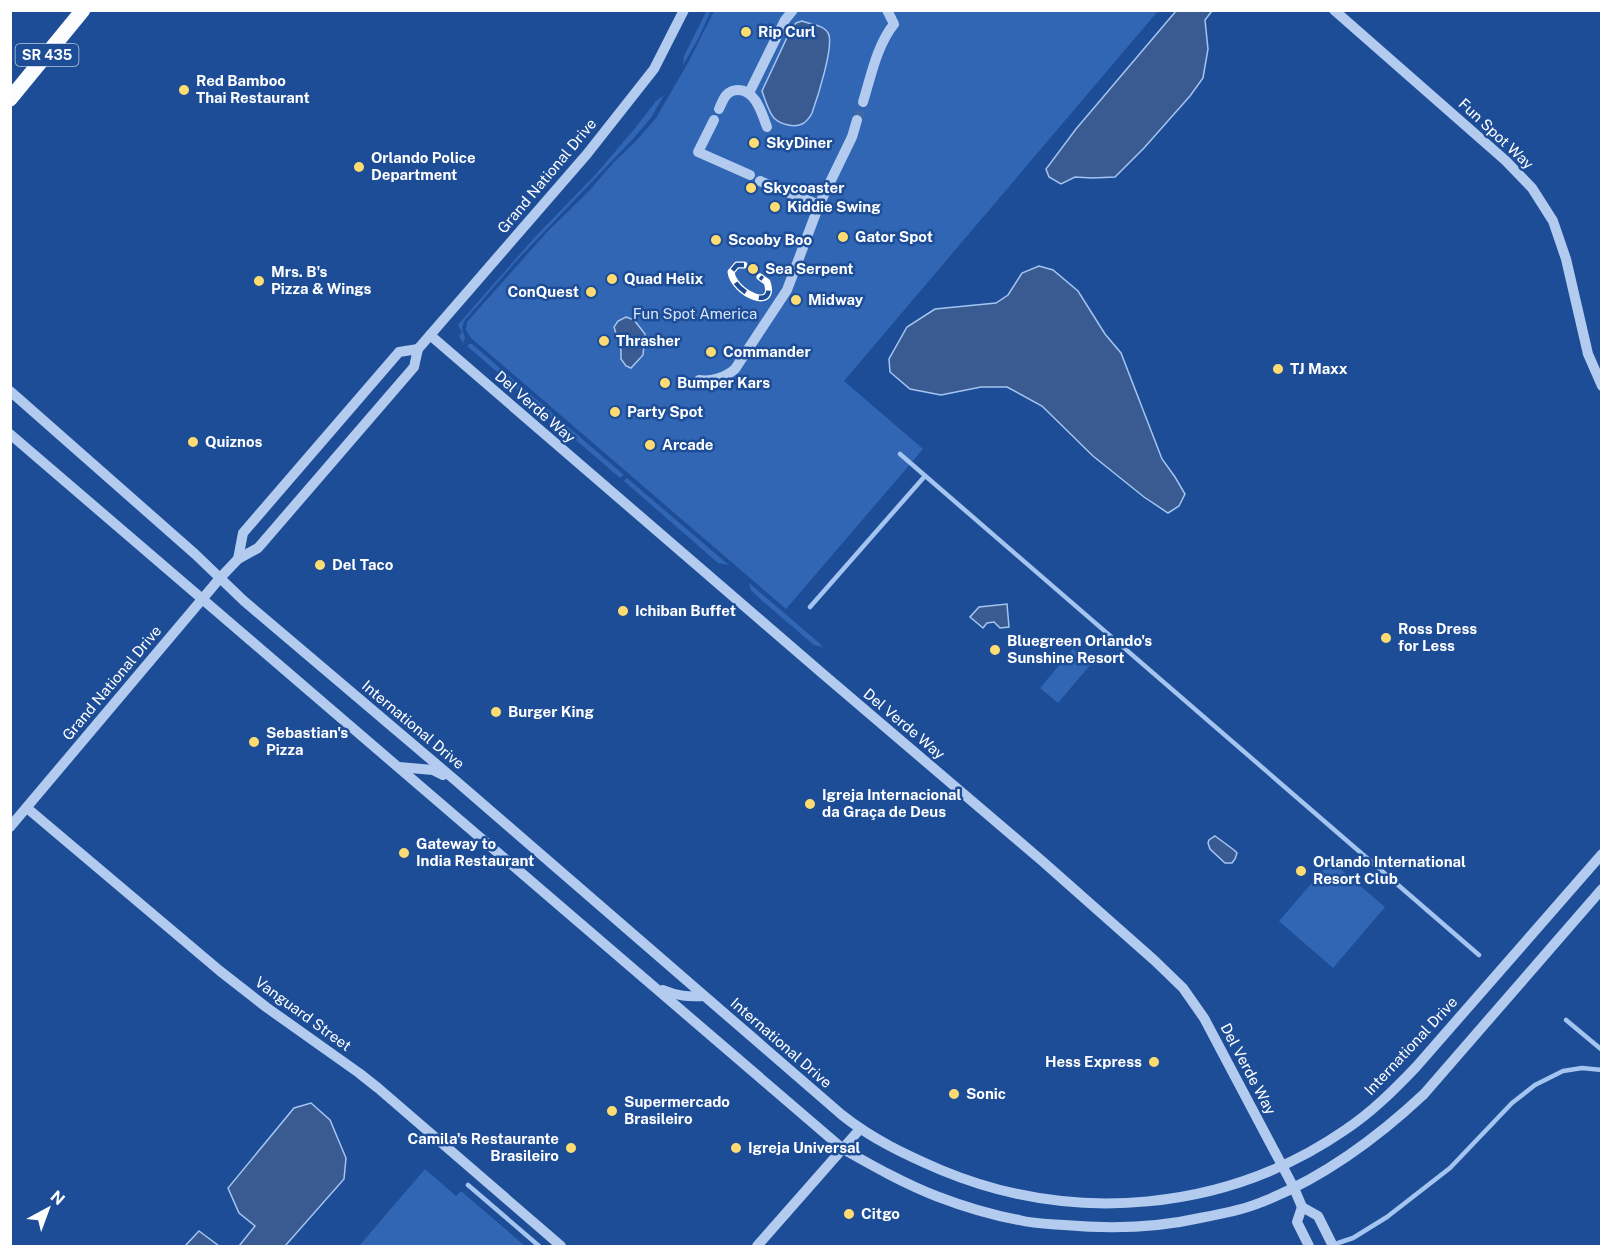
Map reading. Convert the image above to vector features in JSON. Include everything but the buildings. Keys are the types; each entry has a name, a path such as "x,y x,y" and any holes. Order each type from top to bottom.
{"main road":[{"name":"SR 435","path":"10,99 83,10"}],"street":[{"name":"Grand National Drive","path":"10,827 220,578 238,559 258,548 407,376 414,367 418,349 587,154 654,69 684,10"},
{"path":"749,93 785,20 794,10"},
{"path":"863,102 880,48 887,32 894,24 887,10"},
{"name":"Fun Spot Way","path":"1334,10 1506,161 1532,188 1554,221 1566,259 1588,354 1602,386"},
{"path":"750,175 698,152 729,92 736,90 749,93 756,101 767,127"},
{"path":"699,380 706,381 730,374 735,369 787,290 819,206 852,137 857,120"},
{"path":"760,181 819,206"},
{"name":"Del Verde Way","path":"430,335 1041,860 1183,988 1204,1018 1302,1207"},
{"name":"Grand National Drive","path":"238,559 243,533 336,424 399,352 418,349"},
{"name":"International Drive","path":"10,391 252,607 860,1129 916,1159 998,1190 1048,1200 1086,1203 1166,1200 1203,1193 1250,1179 1314,1150 1346,1130 1391,1093 1602,854"},
{"path":"10,434 843,1149 937,1196 1020,1221 1054,1225 1113,1227 1142,1227 1181,1222 1260,1203 1326,1171 1359,1150 1424,1094 1602,889"},
{"path":"399,767 433,770 455,780"},
{"name":"Vanguard Street","path":"27,808 219,971 378,1088 561,1246"},
{"path":"654,987 674,995 704,996"},
{"path":"757,1246 860,1129"},
{"path":"1309,1246 1298,1222 1302,1207 1318,1216 1333,1246"}],"green space":[{"path":"707,10 711,11 683,65 684,56"},
{"name":"Fun Spot America","path":"714,11 1158,11 844,381 923,449 786,609 471,338 466,330 467,322 547,232 589,191 656,118 689,61"},
{"path":"664,95 651,118 632,140 519,258 464,321 463,343 459,336 462,332 458,325 462,320 536,236 596,174 656,101"},
{"path":"472,344 624,475 620,478 467,346"},
{"path":"627,478 729,565 718,563 624,481"},
{"path":"749,583 823,647 814,645 758,597 751,590"},
{"path":"1073,649 1091,664 1058,703 1040,688"},
{"path":"1331,861 1385,907 1333,968 1279,921"},
{"path":"425,1169 456,1196 461,1191 525,1246 359,1246"}],"shaded area":[{"path":"1176,11 1212,11 1205,20 1208,49 1203,78 1190,96 1115,177 1075,177 1061,184 1049,177 1046,169 1076,129"},
{"path":"802,21 826,30 830,39 829,48 812,113 799,125 787,125 774,118 762,91 791,29 796,23"},
{"path":"1039,266 1053,270 1078,291 1105,334 1121,353 1162,459 1185,494 1179,506 1168,513 1093,456 1042,406 1007,387 981,387 941,395 910,389 890,372 889,359 907,327 935,309 996,303 1008,295 1022,273"},
{"path":"626,317 634,320 645,334 643,355 631,368 626,366 621,359 621,350 614,327 618,321"},
{"path":"1007,604 1009,627 1000,628 994,622 987,623 983,628 970,617 979,607"},
{"path":"1215,836 1237,853 1232,863 1225,863 1210,849 1209,840"},
{"path":"311,1103 330,1120 346,1158 344,1179 285,1246 239,1246 255,1226 239,1213 228,1188 294,1108"},
{"path":"199,1231 219,1246 185,1246"}],"waterway":[{"path":"900,454 1479,955"},
{"path":"810,607 925,476"},
{"path":"1566,1020 1602,1050"},
{"path":"1338,1243 1353,1238 1387,1217 1450,1168 1512,1103 1535,1085 1563,1071 1582,1068 1602,1070"},
{"path":"468,1185 539,1246"}],"tunnel":[{"path":"857,120 863,102"}],"railway":[{"path":"744,265 737,265 731,272 734,280 746,293 761,298 766,296 767,282 760,277"}],"place":[{"name":"Rip Curl","path":"746,32"},
{"name":"Red Bamboo Thai Restaurant","path":"184,90"},
{"name":"SkyDiner","path":"754,143"},
{"name":"Orlando Police Department","path":"359,167"},
{"name":"Skycoaster","path":"751,188"},
{"name":"Kiddie Swing","path":"775,207"},
{"name":"Gator Spot","path":"843,237"},
{"name":"Scooby Boo","path":"716,240"},
{"name":"Sea Serpent","path":"753,269"},
{"name":"Quad Helix","path":"612,279"},
{"name":"Mrs. B's Pizza & Wings","path":"259,281"},
{"name":"ConQuest","path":"591,292"},
{"name":"Midway","path":"796,300"},
{"name":"Thrasher","path":"604,341"},
{"name":"Commander","path":"711,352"},
{"name":"TJ Maxx","path":"1278,369"},
{"name":"Bumper Kars","path":"665,383"},
{"name":"Party Spot","path":"615,412"},
{"name":"Quiznos","path":"193,442"},
{"name":"Arcade","path":"650,445"},
{"name":"Del Taco","path":"320,565"},
{"name":"Ichiban Buffet","path":"623,611"},
{"name":"Ross Dress for Less","path":"1386,638"},
{"name":"Bluegreen Orlando's Sunshine Resort","path":"995,650"},
{"name":"Burger King","path":"496,712"},
{"name":"Sebastian's Pizza","path":"254,742"},
{"name":"Igreja Internacional da Graça de Deus","path":"810,804"},
{"name":"Gateway to India Restaurant","path":"404,853"},
{"name":"Orlando International Resort Club","path":"1301,871"},
{"name":"Hess Express","path":"1154,1062"},
{"name":"Sonic","path":"954,1094"},
{"name":"Supermercado Brasileiro","path":"612,1111"},
{"name":"Camila's Restaurante Brasileiro","path":"571,1148"},
{"name":"Igreja Universal","path":"736,1148"},
{"name":"Citgo","path":"849,1214"}]}
